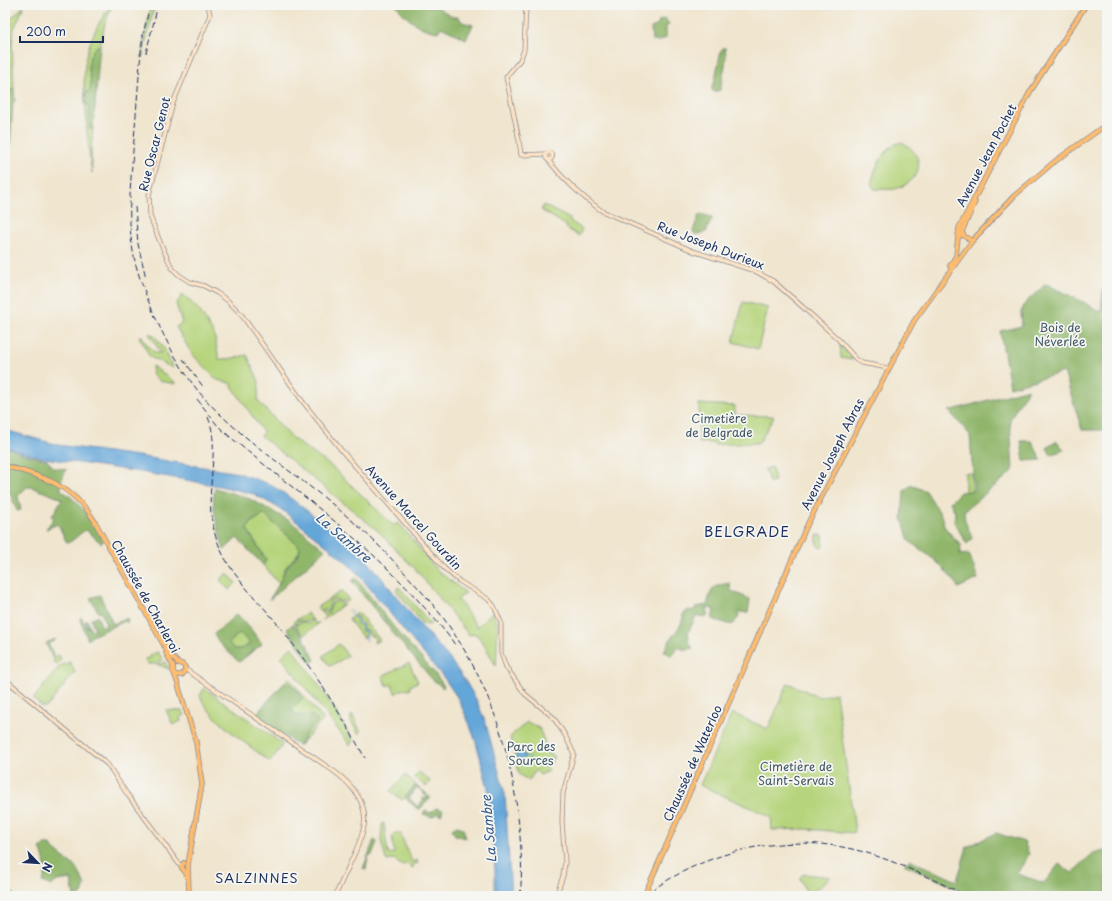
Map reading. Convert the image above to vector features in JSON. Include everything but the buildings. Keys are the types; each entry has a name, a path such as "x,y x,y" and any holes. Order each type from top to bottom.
{"main road":[{"name":"Avenue Jean Pochet","path":"960,229 1030,92 1086,5"},
{"path":"888,369 914,321 949,270 972,240 1014,196 1054,162 1107,124"},
{"path":"949,270 956,256 960,229 964,224 1008,133"},
{"path":"960,229 964,236 972,240"},
{"path":"958,259 960,229"},
{"name":"Avenue Joseph Abras","path":"758,638 808,523 888,369"},
{"name":"Chaussée de Charleroi","path":"5,466 39,476 63,487 84,506 94,520 173,666"},
{"name":"Chaussée de Charleroi","path":"102,535 168,651 178,663"},
{"name":"Chaussée de Waterloo","path":"644,896 758,638"},
{"path":"180,689 178,680 185,669 182,664 178,663 173,666 172,671 180,689 196,742 202,784 186,868 189,895"},
{"path":"175,675 182,675"}],"street":[{"name":"Rue Oscar Genot","path":"208,5 210,15 173,103 149,195 150,216 172,268 179,275 190,282 204,286 217,293 227,300 241,314 303,402"},
{"name":"Rue Joseph Durieux","path":"526,5 524,50 520,60 506,77 521,155 546,157 552,166 589,202 602,211 693,251 764,275 838,338 856,359 862,363 888,369"},
{"name":"Avenue Marcel Gourdin","path":"303,402 349,460 444,568 459,581 488,599 494,606 501,622 501,653 506,667 525,694 553,717 565,735 574,754 563,793 562,822 566,862 556,896"},
{"path":"185,669 339,775 352,787 360,799 364,815 362,834 335,896"},
{"path":"182,675 194,675"},
{"path":"5,679 92,750 108,765 143,817 176,860 186,868"}],"green space":[{"path":"111,5 100,46 97,46 88,67 91,81 90,91 86,92 89,108 90,128 93,129 91,150 92,173 84,84 86,57 94,32"},
{"path":"151,5 155,5 142,58 145,34"},
{"path":"396,5 436,6 453,17 459,17 462,22 473,25 466,39 441,27 438,32 431,31 414,23 404,15"},
{"path":"24,6 14,29 12,43 14,90 5,89 5,42 12,24 10,19"},
{"path":"665,19 669,24 666,27 666,38 659,41 652,41 651,28 658,25 659,21"},
{"path":"97,46 100,46 93,129 90,129 89,108 85,100 86,92 90,91 91,81 88,67 90,56"},
{"path":"725,48 726,58 720,90 714,92 712,90 712,85 714,84 721,50"},
{"path":"5,89 14,90 15,101 13,102 10,145 5,151"},
{"path":"902,142 915,154 918,161 916,174 904,185 895,189 874,189 871,184 881,158 890,148"},
{"path":"544,205 570,219 570,221 582,229 579,236 566,228 567,226 541,210"},
{"path":"701,214 711,217 712,219 706,232 696,235 693,231 699,215"},
{"name":"Bois de Néverlée","path":"1046,284 1101,312 1103,290 1107,285 1107,430 1082,430 1064,372 1010,387 1000,331 1022,326 1021,312 1026,302"},
{"path":"183,294 199,310 214,334 219,359 228,359 247,355 259,381 258,401 292,438 331,466 393,525 399,523 437,570 466,593 458,599 477,627 492,612 498,625 496,666 484,644 476,634 469,635 417,571 378,531 261,436 263,432 230,383 217,380 192,354 176,327 182,323 176,304"},
{"path":"743,302 768,308 758,349 733,342"},
{"path":"150,333 158,340 167,353 173,368 150,357 139,336 142,336 147,345 154,352 161,353 149,334"},
{"path":"840,345 852,358 852,360 841,358"},
{"path":"152,366 176,383 160,381 153,376"},
{"path":"1028,389 1010,419 1013,471 964,511 965,521 972,538 967,544 954,522 955,512 950,502 960,492 974,491 970,435 949,411"},
{"name":"Cimetière de Belgrade","path":"699,404 735,406 735,415 774,416 760,441 757,443 714,445 713,443 699,443"},
{"path":"1021,441 1032,441 1041,460 1024,461"},
{"path":"1057,441 1064,450 1051,455 1047,448"},
{"path":"5,447 23,454 47,460 54,468 66,469 61,482 61,490 80,506 90,519 103,541 101,543 86,530 67,543 58,524 46,529 54,518 52,516 62,499 31,487 27,487 18,496 21,510 17,511 9,490 5,489"},
{"path":"772,467 775,481 769,482 765,469"},
{"path":"965,473 971,473 972,491 965,492"},
{"path":"911,485 926,491 943,518 944,526 956,539 956,542 958,541 961,545 960,555 969,554 978,579 958,588 957,584 936,561 909,541 902,518 904,491"},
{"path":"215,488 250,499 290,521 325,550 269,600 279,584 286,568 299,553 300,547 264,514 252,522 247,529 266,560 263,565 237,538 224,550 214,512"},
{"path":"264,514 300,547 299,552 285,568 279,584 263,565 266,559 247,529 252,522"},
{"path":"817,535 823,535 823,547 819,547 817,545"},
{"path":"227,573 236,583 229,590 220,580"},
{"path":"356,578 393,626 437,676 444,686 443,688 432,679 397,638 352,581"},
{"path":"730,583 731,591 750,599 748,613 738,612 739,617 732,625 712,619 714,610 708,607 707,617 696,616 688,633 688,641 693,648 685,650 678,647 672,656 664,651 681,624 683,614 689,610 693,611 696,607 707,605 710,594 714,588"},
{"path":"399,587 431,624 423,624 397,591 397,588"},
{"path":"342,591 349,600 346,602 334,599 330,602 328,612 324,609 321,612 317,607"},
{"path":"100,595 113,624 127,618 127,623 125,621 92,636 88,640 80,620 81,617 87,629 88,628 85,621 87,620 91,630 95,630 91,619 97,616 102,627 106,625 101,612 99,613 90,598"},
{"path":"336,601 344,604 323,620 325,617 321,612 324,611 328,614 332,603"},
{"path":"358,612 380,640 374,643 374,637 369,635 368,630 363,629 363,624 358,621 357,616 353,616"},
{"path":"307,613 312,619 308,621 298,621 296,625 293,622"},
{"path":"237,614 262,644 239,662 220,644 214,634","holes":["240,633 250,644 240,649 235,649 229,643"]},
{"path":"352,616 356,618 357,624 361,625 362,631 367,632 364,639 349,620"},
{"path":"312,619 316,624 318,622 319,623 304,635 296,626 297,624 303,622 309,624"},
{"path":"293,624 303,636 315,660 311,664 287,629"},
{"path":"240,633 251,644 240,649 235,649 229,643"},
{"path":"55,639 55,641 48,643 54,657 59,655 61,660 55,664 46,643"},
{"path":"339,644 348,656 330,666 323,656"},
{"path":"292,647 339,716 353,741 350,745 281,657"},
{"path":"158,652 163,660 158,662 159,664 165,662 169,669 156,664 148,664 145,659"},
{"path":"70,662 75,672 47,707 45,706 44,708 33,699 60,666"},
{"path":"409,663 418,682 410,686 410,690 402,690 396,694 391,684 387,686 382,676"},
{"path":"289,678 323,719 299,746 307,732 318,721 313,716 296,715 292,710 303,697 287,680"},
{"path":"287,680 303,697 292,710 296,715 313,716 318,722 307,732 299,746 255,715"},
{"name":"Cimetière de Saint-Servais","path":"788,683 819,697 836,693 855,831 854,833 807,829 772,830 771,817 700,785 732,713 768,729"},
{"path":"204,688 283,744 270,762 221,723 205,705 200,696"},
{"path":"166,710 183,711 185,715 180,717 181,721 173,725"},
{"path":"352,714 361,732 359,734 350,719"},
{"name":"Parc des Sources","path":"527,722 539,728 550,755 552,754 554,758 551,759 552,763 546,765 548,771 540,775 535,770 529,781 519,773 510,737"},
{"path":"419,772 430,781 426,787 414,777"},
{"path":"405,775 416,784 402,800 390,791"},
{"path":"415,786 417,786 427,794 425,796 423,795 424,793 417,787 409,798 418,807 424,800 422,798 427,799 427,795 431,798 419,810 405,798"},
{"path":"436,808 443,810 441,815 437,813 432,817 423,814 425,810 431,813"},
{"path":"384,823 388,854 394,853 392,836 395,833 400,833 412,862 417,860 418,863 413,865 413,868 406,863 404,866 394,859 388,861 386,860 381,840 382,824"},
{"path":"457,826 463,828 466,838 455,835 452,829"},
{"path":"996,833 1024,842 1029,854 1017,874 1044,883 1059,864 1072,873 1091,855 1107,850 1107,896 973,896 904,864 910,860 957,881 967,847"},
{"path":"374,840 377,842 372,855 368,856 366,870 363,869"},
{"path":"44,845 51,845 53,849 77,868 85,885 80,896 74,896 71,879 57,881 51,886 42,882 45,875 45,870 40,848"},
{"path":"805,874 831,877 808,896 800,878"},
{"path":"6,883 15,896 5,896"}],"water":[{"path":"5,430 58,445 138,456 239,473 269,484 285,494 354,546 449,658 477,701 486,724 505,794 511,896 495,896 495,872 488,788 476,742 457,697 444,678 358,574 344,560 282,510 254,494 220,486 45,458 21,452 5,446"},
{"path":"517,747 520,748 525,756 521,761 518,761 515,749"}],"waterway":[{"path":"348,610 351,611 351,615"},
{"path":"353,617 356,618 357,623 362,625 362,630 367,631 366,641"},
{"path":"525,756 530,758 534,765"}],"railway":[{"path":"150,5 143,35 141,52 130,196 130,225 131,240 137,269 155,317 171,349 189,379 216,410 253,443 331,503 364,531 423,593 453,632 478,675 497,721 504,744 515,793 519,827 521,847 520,896"},
{"path":"146,53 158,5"},
{"path":"135,207 138,244 146,278"},
{"path":"183,359 204,388"},
{"path":"197,399 218,426 229,436 330,517 378,560 401,582 456,646"},
{"path":"208,417 211,425 213,442 210,508 214,529 223,555 237,577 271,616 306,662 365,758"},
{"path":"644,896 670,878 699,864 728,854 758,847 789,843 821,844 852,849 893,862 968,896"}],"district":[{"name":"BELGRADE","path":"747,531"},
{"name":"SALZINNES","path":"257,877"}],"water label":[{"name":"La Sambre","path":"344,537"},
{"name":"La Sambre","path":"488,829"}]}
